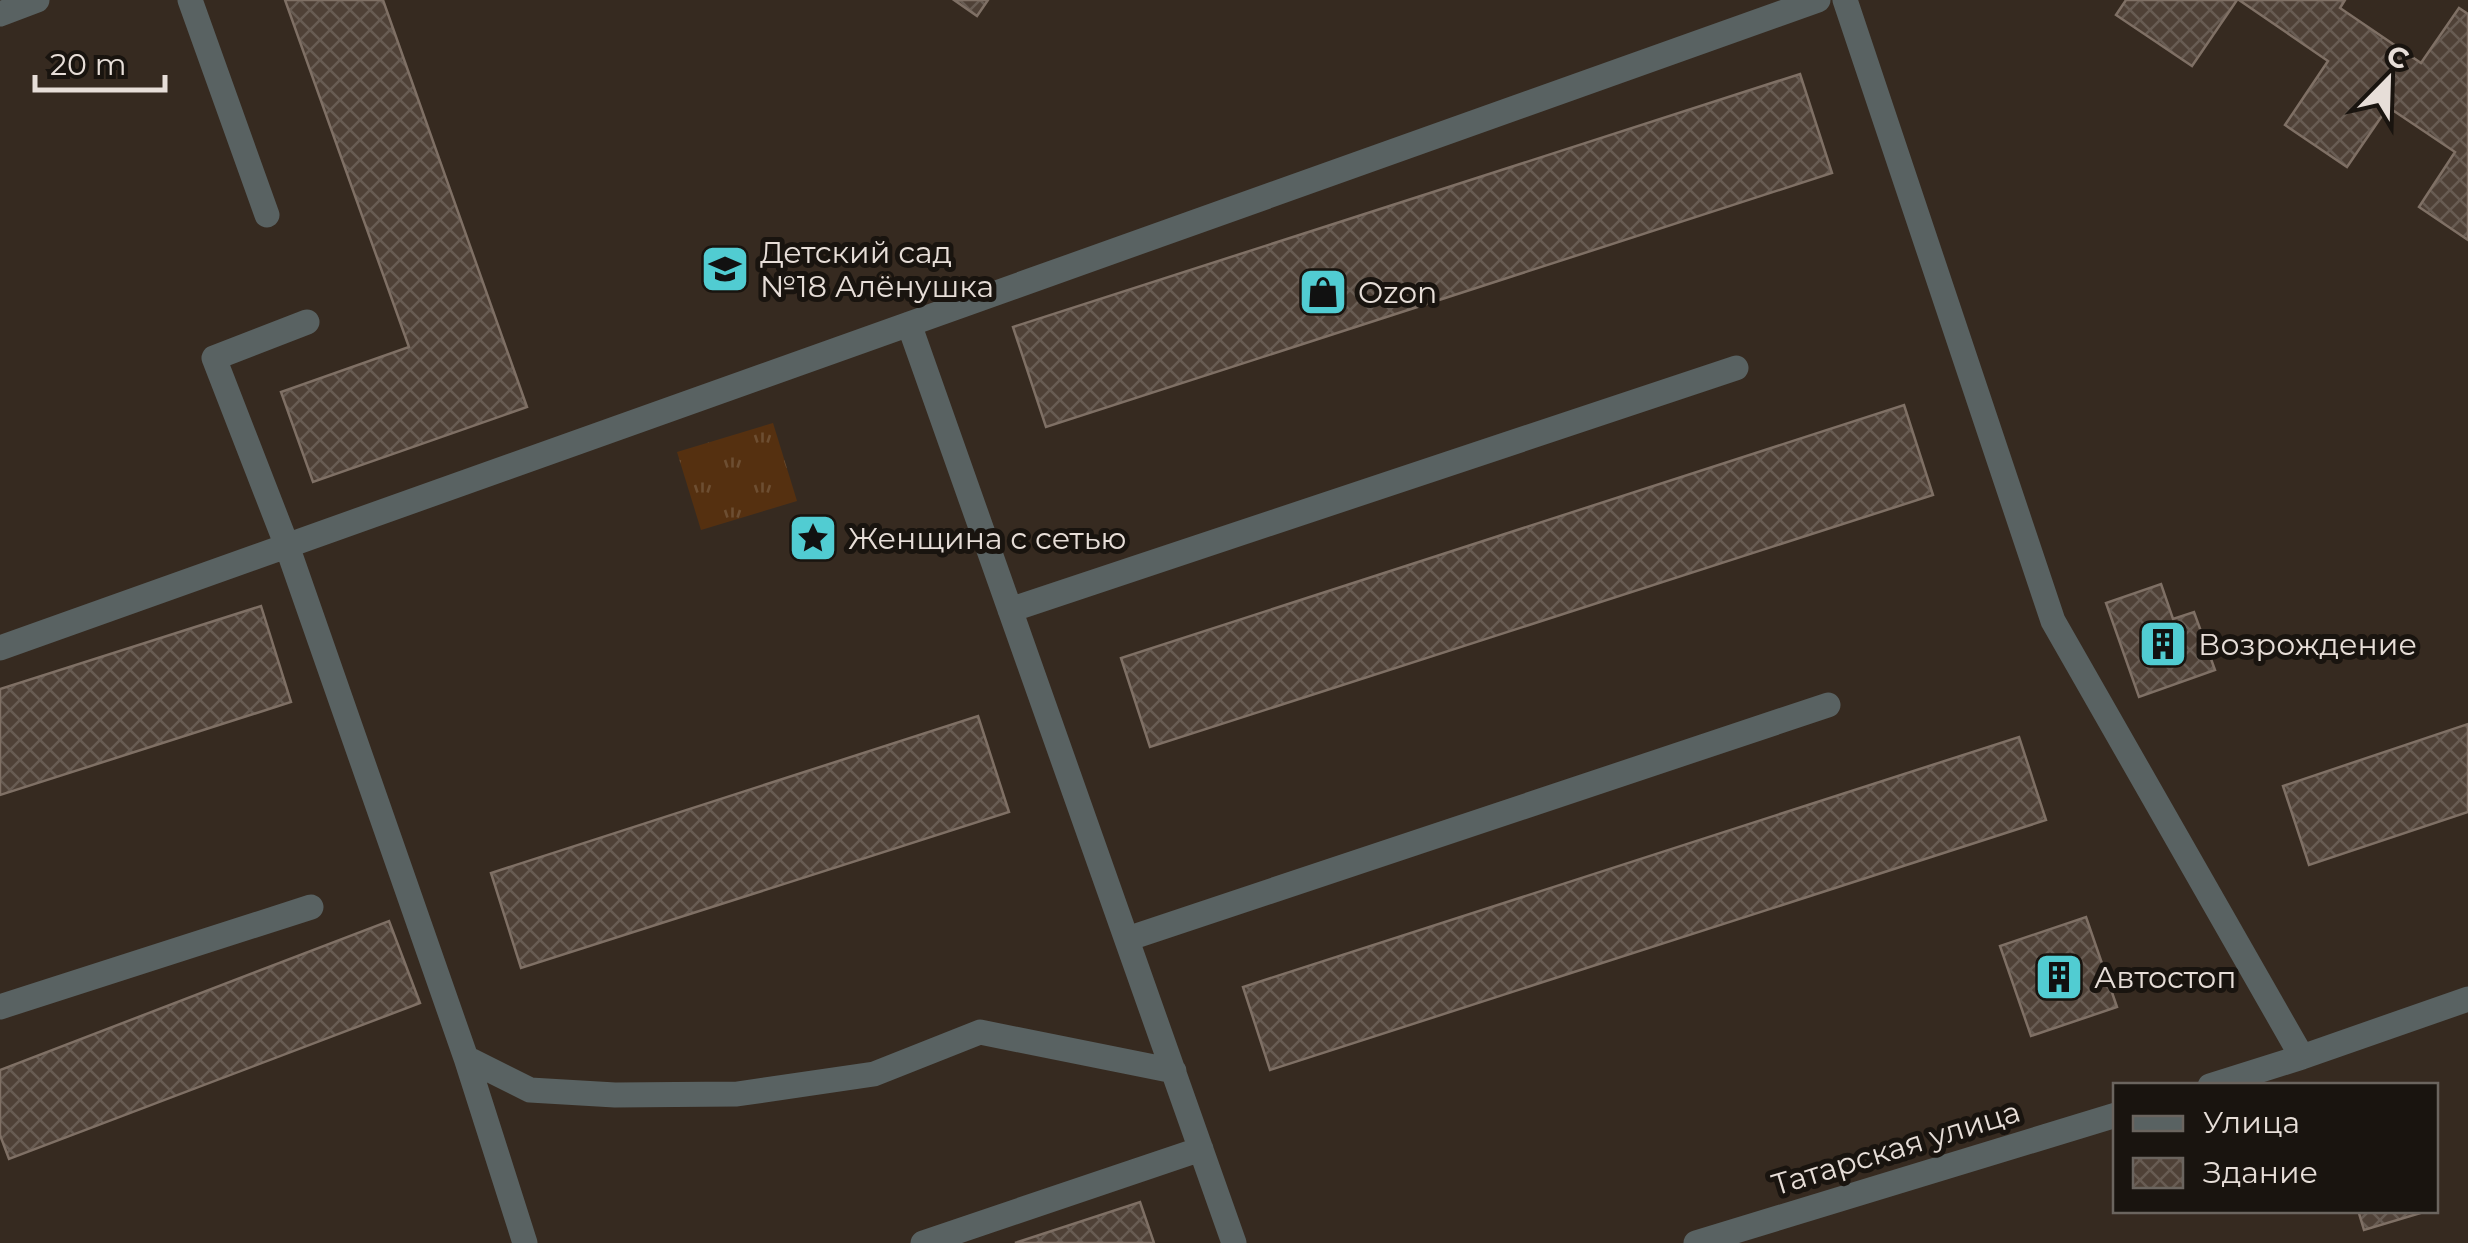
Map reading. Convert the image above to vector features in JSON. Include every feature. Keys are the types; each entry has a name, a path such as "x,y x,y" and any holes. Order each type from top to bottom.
{"street":[{"path":"0,14 38,0"},
{"path":"190,0 267,216"},
{"path":"0,648 1818,0"},
{"path":"1844,0 2052,621 2302,1057"},
{"path":"307,322 214,358 287,546 466,1058 525,1243"},
{"path":"910,324 1234,1243"},
{"path":"1010,610 1736,368"},
{"path":"1127,939 1828,705"},
{"path":"0,1007 311,907"},
{"path":"2220,1083 2468,999"},
{"path":"466,1058 530,1090 616,1095 737,1094 874,1074 980,1032 1174,1072"},
{"name":"Татарская улица","path":"1696,1243 2113,1115"},
{"path":"923,1243 1201,1149"}],"green space":[{"path":"773,423 797,501 701,530 677,452"}],"building":[{"path":"285,0 383,0 527,407 313,482 281,392 409,347"},
{"path":"954,0 988,0 977,16"},
{"path":"2126,0 2237,0 2192,66 2116,15"},
{"path":"2239,0 2345,0 2340,8 2421,63 2459,8 2468,14 2468,240 2419,207 2455,152 2388,107 2347,167 2285,125 2328,61"},
{"path":"1800,74 1832,173 1046,427 1013,327"},
{"path":"1904,405 1933,495 1150,747 1121,658"},
{"name":"Возрождение","path":"2161,584 2173,619 2194,612 2215,670 2139,697 2106,603"},
{"path":"261,606 291,702 0,795 0,689"},
{"path":"978,716 1009,812 521,968 491,873"},
{"path":"2468,724 2468,812 2309,865 2283,786"},
{"path":"2019,737 2046,820 1270,1070 1243,987"},
{"name":"Автостоп","path":"2086,917 2117,1007 2031,1036 2000,946"},
{"path":"389,921 420,1003 9,1159 0,1135 0,1070"},
{"path":"1140,1202 1154,1243 1015,1243"},
{"path":"2359,1213 2421,1213 2364,1230"}],"place":[{"name":"Детский сад №18 Алёнушка","path":"725,269"},
{"name":"Ozon","path":"1323,292"},
{"name":"Женщина с сетью","path":"813,538"},
{"name":"Возрождение","path":"2163,644"},
{"name":"Автостоп","path":"2059,977"}]}
